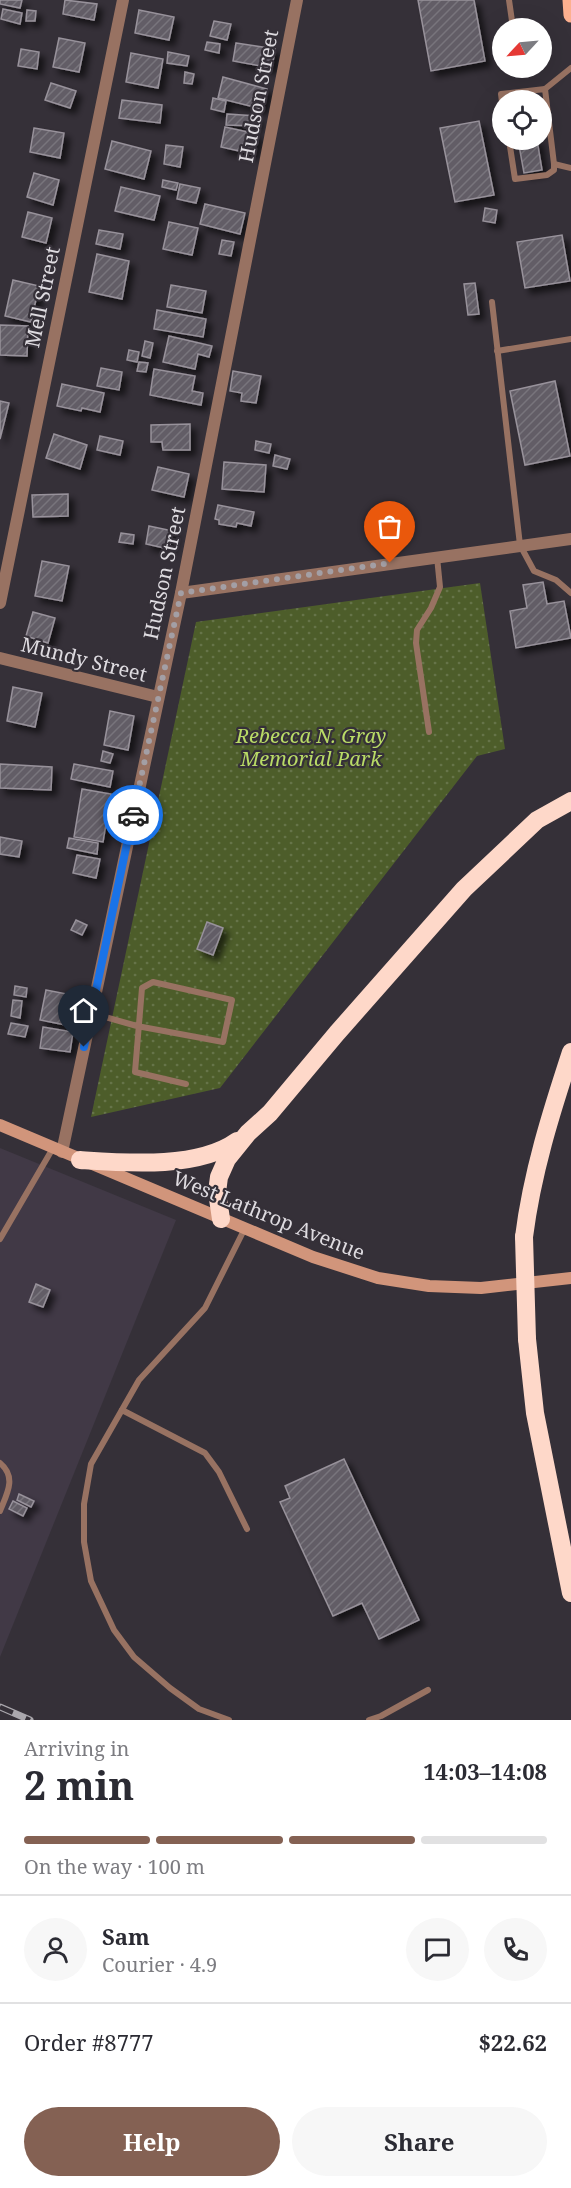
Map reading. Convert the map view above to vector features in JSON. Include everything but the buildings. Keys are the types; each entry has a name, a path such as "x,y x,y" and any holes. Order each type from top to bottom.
{"highway":[{"path":"80,1160 138,1163 178,1161 209,1154 230,1146 248,1133 270,1113 464,889 537,820 571,801"},
{"path":"571,1052 547,1126 528,1207 524,1237 527,1339 535,1413 571,1593"},
{"path":"221,1219 217,1192 219,1176 227,1159 248,1133"}],"main road":[{"path":"570,0 571,15"}],"street":[{"name":"Mell Street","path":"0,603 123,0"},
{"name":"Hudson Street","path":"57,1150 91,1013 181,593 297,0"},
{"path":"181,593 571,539"},
{"name":"Mundy Street","path":"0,658 158,698"},
{"name":"West Lathrop Avenue","path":"0,1125 312,1257 378,1278 429,1286 481,1288 571,1278"}],"lane":[{"path":"509,0 512,18"},
{"path":"536,90 545,89 571,68"},
{"path":"511,150 515,179 547,175 554,170 545,89"},
{"path":"554,164 571,168"},
{"path":"492,302 520,545 534,571 556,580 571,593"},
{"path":"498,351 571,339"},
{"path":"429,732 416,643 417,630 431,608 440,587 437,557"},
{"path":"91,1013 137,1026 223,1042 232,1000 153,982 142,988 137,1026 135,1072 186,1084"},
{"path":"0,1239 57,1150"},
{"path":"229,1720 199,1709 170,1688 134,1657 114,1630 92,1581 84,1542 84,1504 92,1464 139,1380 205,1308 245,1228"},
{"path":"122,1410 205,1453 219,1472 247,1529"},
{"path":"0,1462 10,1478 10,1486 0,1511"},
{"path":"369,1720 381,1716 428,1690"}],"shaded area":[{"path":"0,1148 176,1220 0,1657"}],"green space":[{"name":"Rebecca N. Gray Memorial Park","path":"480,583 505,749 477,756 220,1088 91,1117 196,622"}],"railway":[{"path":"0,1707 30,1720"}],"way so far":[{"path":"133,815 181,593 390,563"}],"route":[{"path":"84,1047 133,815"}]}
